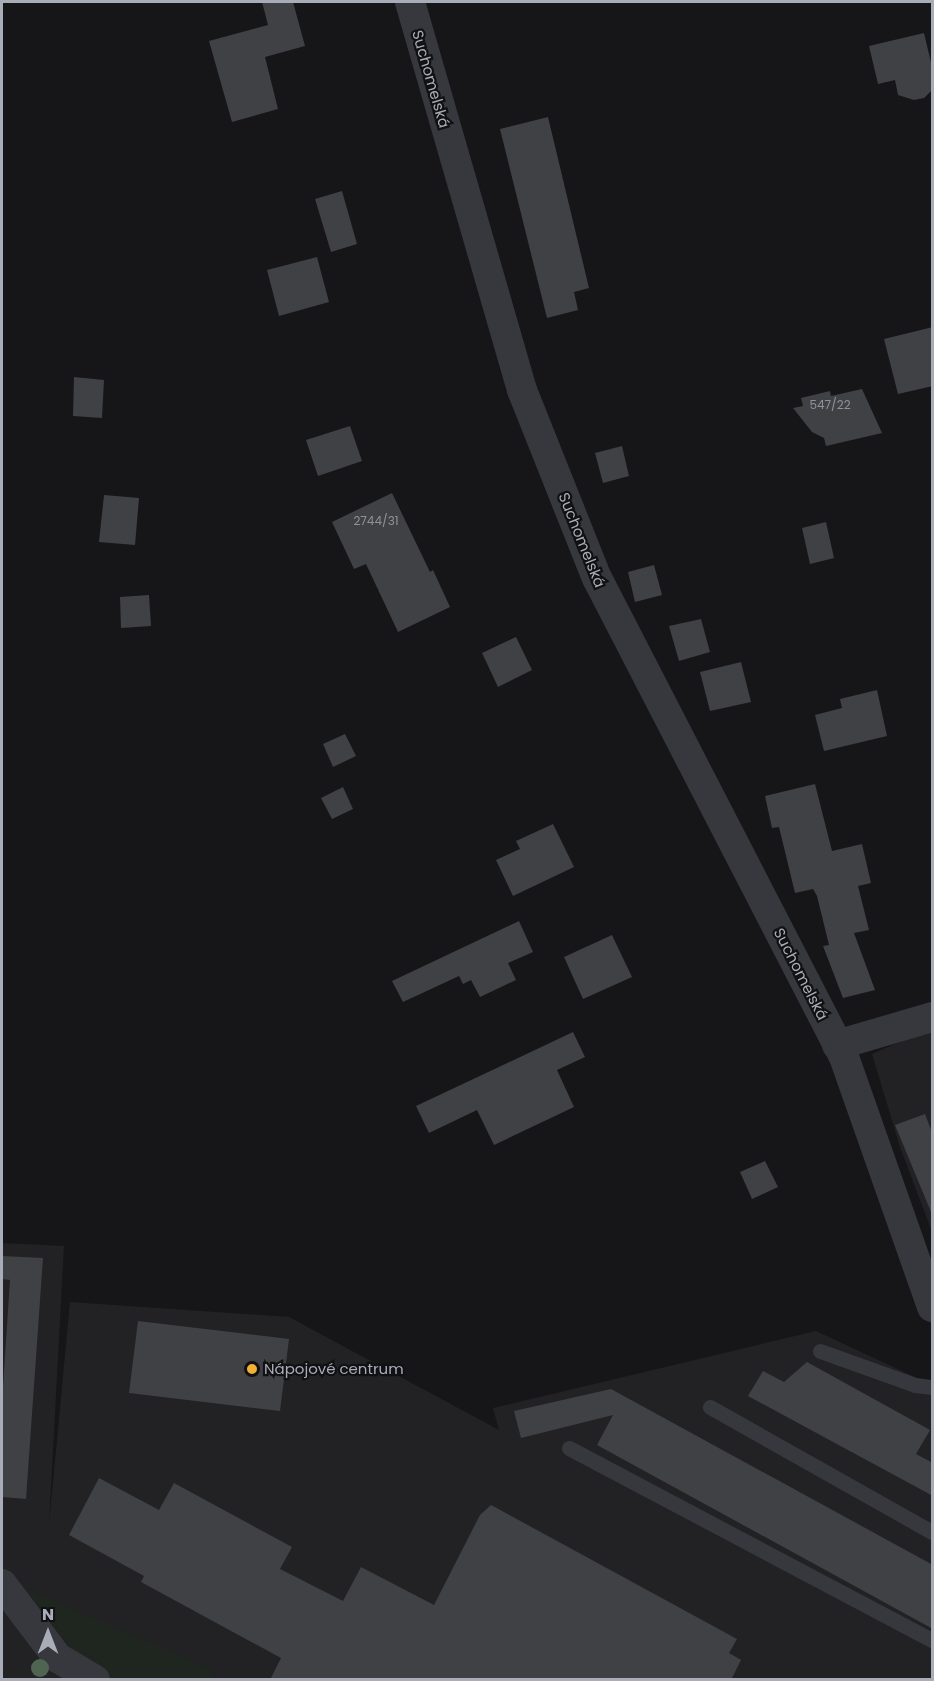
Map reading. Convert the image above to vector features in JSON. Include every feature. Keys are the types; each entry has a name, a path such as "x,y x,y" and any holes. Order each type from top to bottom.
{"street":[{"name":"Suchomelská","path":"410,2 522,390 597,578 837,1045 933,1307"},
{"path":"837,1045 933,1017"},
{"path":"2,1584 58,1658 95,1680"}],"lane":[{"path":"820,1352 915,1385 933,1387"},
{"path":"710,1407 933,1532"},
{"path":"569,1448 933,1640"}],"shaded area":[{"path":"932,1028 932,1232 900,1147 872,1054"},
{"path":"2,1243 64,1246 49,1524 70,1302 289,1317 499,1430 493,1408 816,1331 932,1385 932,1679 2,1679"},
{"path":"18,1586 215,1671 208,1679 115,1679 78,1656"}],"building":[{"path":"262,2 293,2 305,46 265,57 278,109 232,122 209,41 268,25"},
{"path":"924,33 933,71 933,89 924,98 914,100 898,95 895,80 878,84 869,46"},
{"path":"548,117 589,288 574,292 578,310 547,318 500,129"},
{"path":"342,191 357,244 331,252 315,199"},
{"path":"317,257 329,302 279,316 267,270"},
{"path":"933,327 933,386 898,394 884,339"},
{"path":"74,377 104,380 102,418 73,416"},
{"path":"862,389 882,433 826,446 824,438 812,432 793,408 803,406 801,398 830,391 831,396"},
{"path":"350,426 362,461 318,476 306,440"},
{"path":"622,446 629,476 603,483 595,453"},
{"path":"392,493 430,572 433,570 450,607 398,632 366,564 354,569 332,522"},
{"path":"104,495 139,498 135,545 99,542"},
{"path":"826,522 834,558 810,564 802,528"},
{"path":"654,565 662,595 635,602 628,572"},
{"path":"149,595 151,626 121,628 120,597"},
{"path":"701,619 710,652 679,661 669,626"},
{"path":"516,637 532,670 498,687 482,653"},
{"path":"741,662 751,702 710,711 700,672"},
{"path":"877,690 887,736 824,751 815,715 842,708 840,699"},
{"path":"345,734 356,756 333,767 323,744"},
{"path":"815,784 832,851 862,844 871,883 858,886 869,930 854,933 875,990 843,998 823,946 829,945 817,896 813,889 795,893 779,827 772,828 765,796"},
{"path":"343,787 353,809 332,819 321,798"},
{"path":"553,824 574,867 513,896 496,860 520,849 516,841"},
{"path":"519,921 533,952 508,963 516,980 480,997 471,980 463,984 459,976 403,1002 392,981"},
{"path":"612,935 632,977 583,999 564,957"},
{"path":"573,1032 585,1057 557,1070 574,1107 494,1145 477,1110 429,1133 416,1106"},
{"path":"925,1114 933,1135 931,1212 895,1125"},
{"path":"765,1161 778,1187 752,1199 740,1172"},
{"path":"2,1256 43,1258 26,1499 2,1497 2,1402 10,1280 2,1279"},
{"path":"138,1321 289,1339 280,1411 129,1393"},
{"path":"807,1362 930,1430 916,1454 933,1463 933,1496 748,1396 763,1371 784,1382"},
{"path":"611,1389 933,1565 933,1629 597,1445 613,1415 521,1438 514,1411"},
{"path":"99,1478 159,1510 174,1483 292,1547 280,1569 343,1601 361,1567 434,1605 480,1515 491,1505 737,1639 729,1653 741,1660 731,1680 270,1680 281,1658 141,1582 144,1576 69,1535"}],"place":[{"name":"Nápojové centrum","path":"252,1369"}]}
